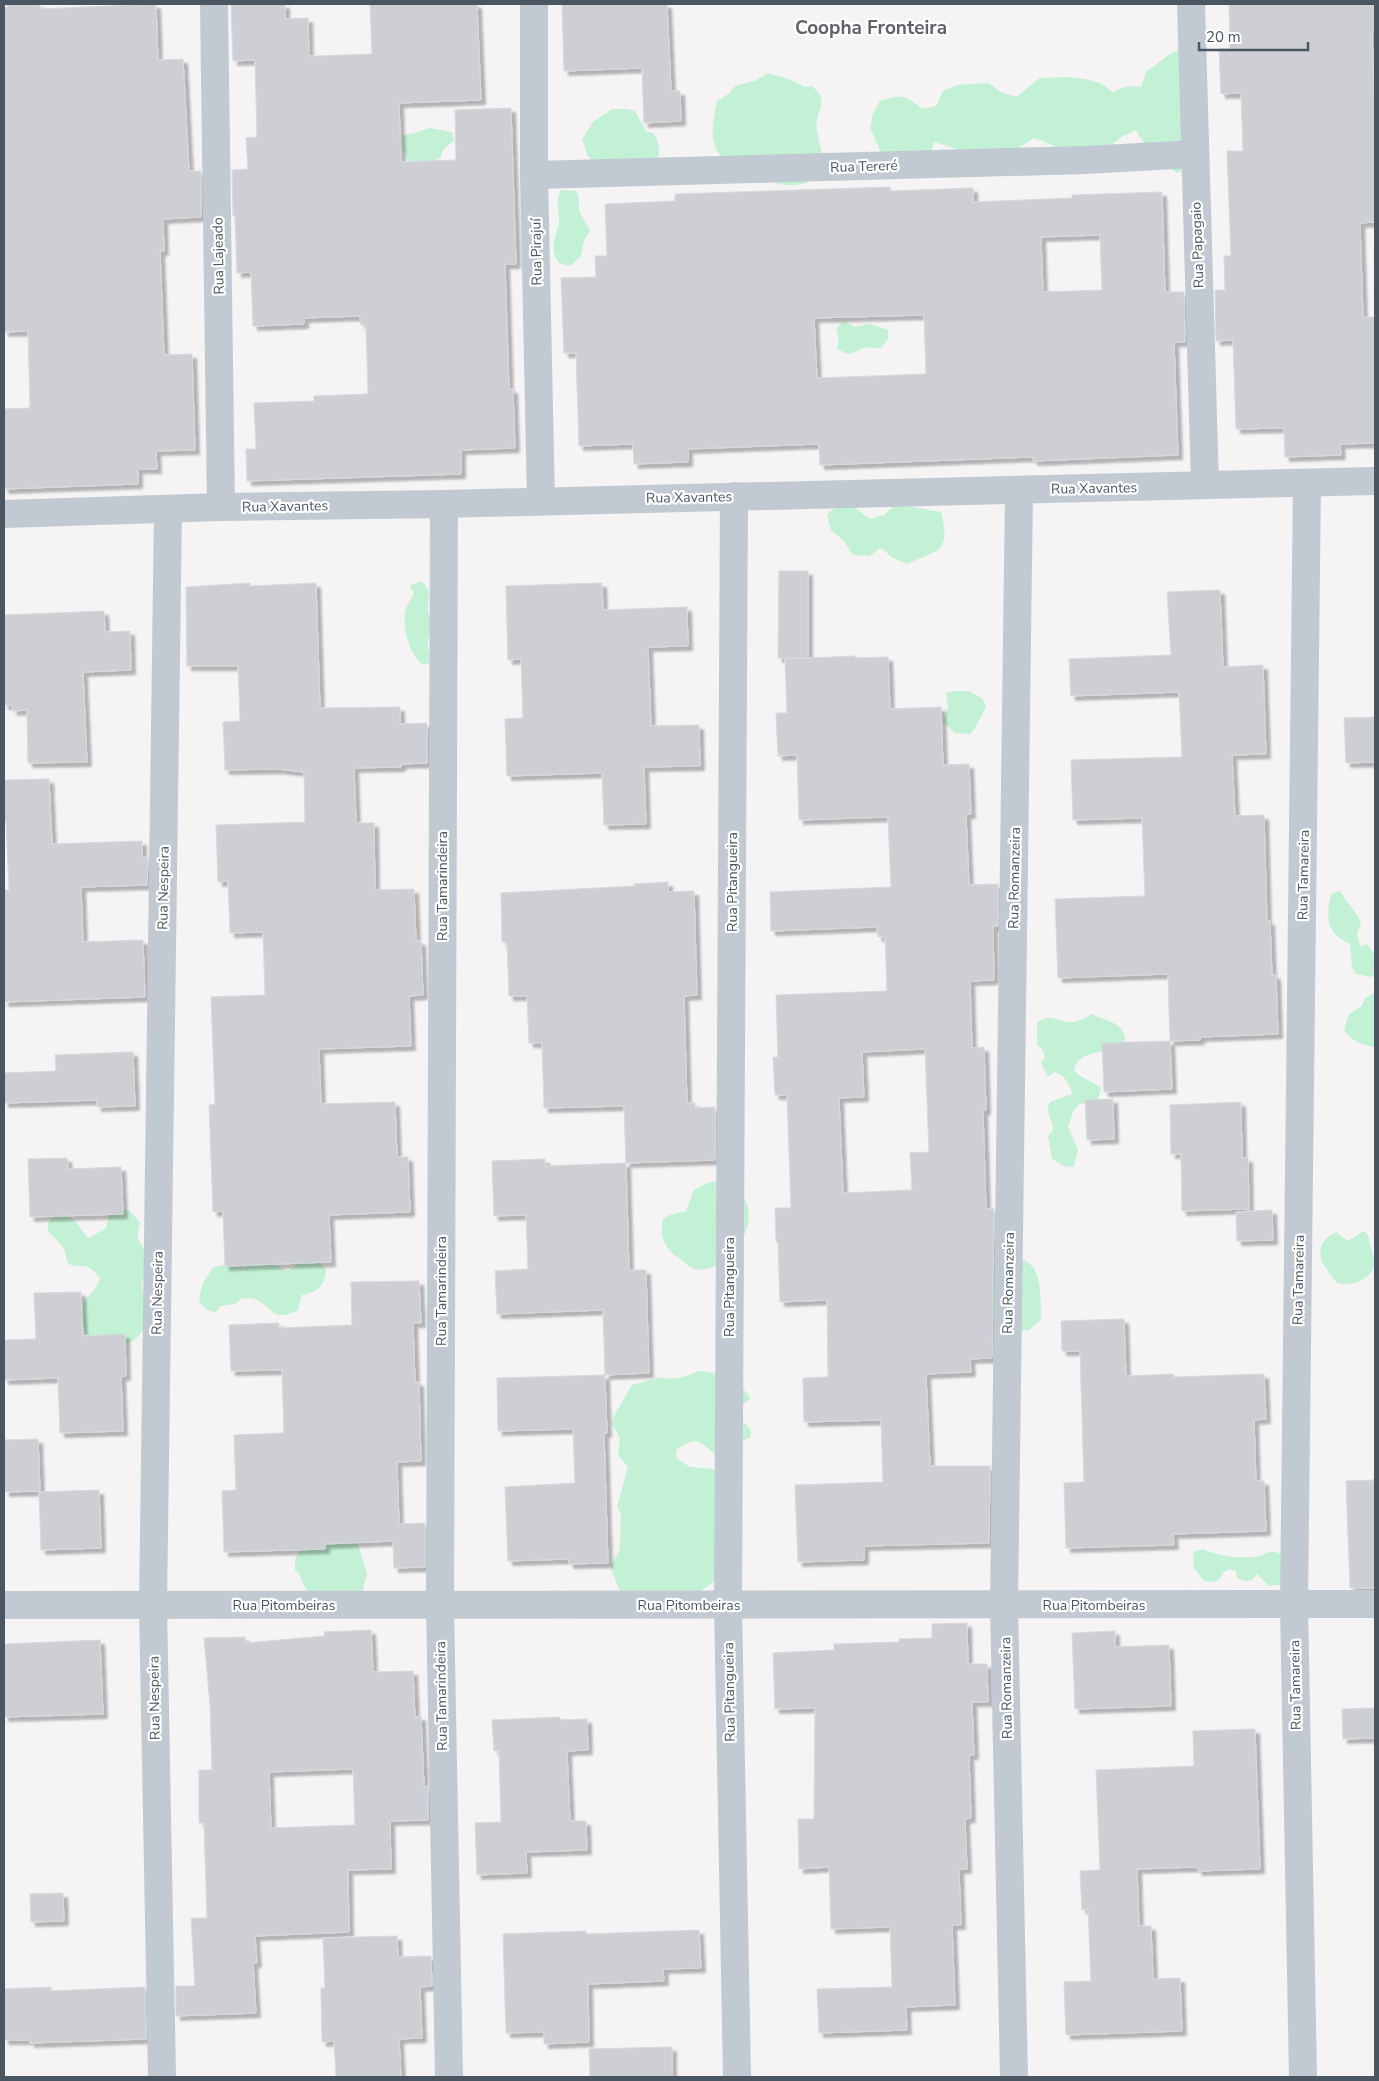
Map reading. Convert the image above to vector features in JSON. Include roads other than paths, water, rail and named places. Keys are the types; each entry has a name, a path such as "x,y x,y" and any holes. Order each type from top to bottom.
{"street":[{"name":"Rua Lajeado","path":"214,4 221,507"},
{"name":"Rua Pirajuí","path":"534,4 534,175 540,501"},
{"name":"Rua Papagaio","path":"1191,4 1204,485"},
{"name":"Rua Tereré","path":"534,175 1085,160 1194,154"},
{"name":"Rua Xavantes","path":"4,514 221,507 444,504 1375,481"},
{"name":"Rua Tamareira","path":"1303,2077 1294,1604 1307,483"},
{"name":"Rua Romanzeira","path":"1014,2077 1004,1605 1019,490"},
{"name":"Rua Pitangueira","path":"734,496 728,1605 737,2077"},
{"name":"Rua Tamarindeira","path":"444,504 440,1605 449,2077"},
{"name":"Rua Nespeira","path":"162,2077 153,1606 168,509"},
{"name":"Rua Pitombeiras","path":"4,1605 1375,1604"}],"district":[{"name":"Coopha Fronteira","path":"871,27"}]}
